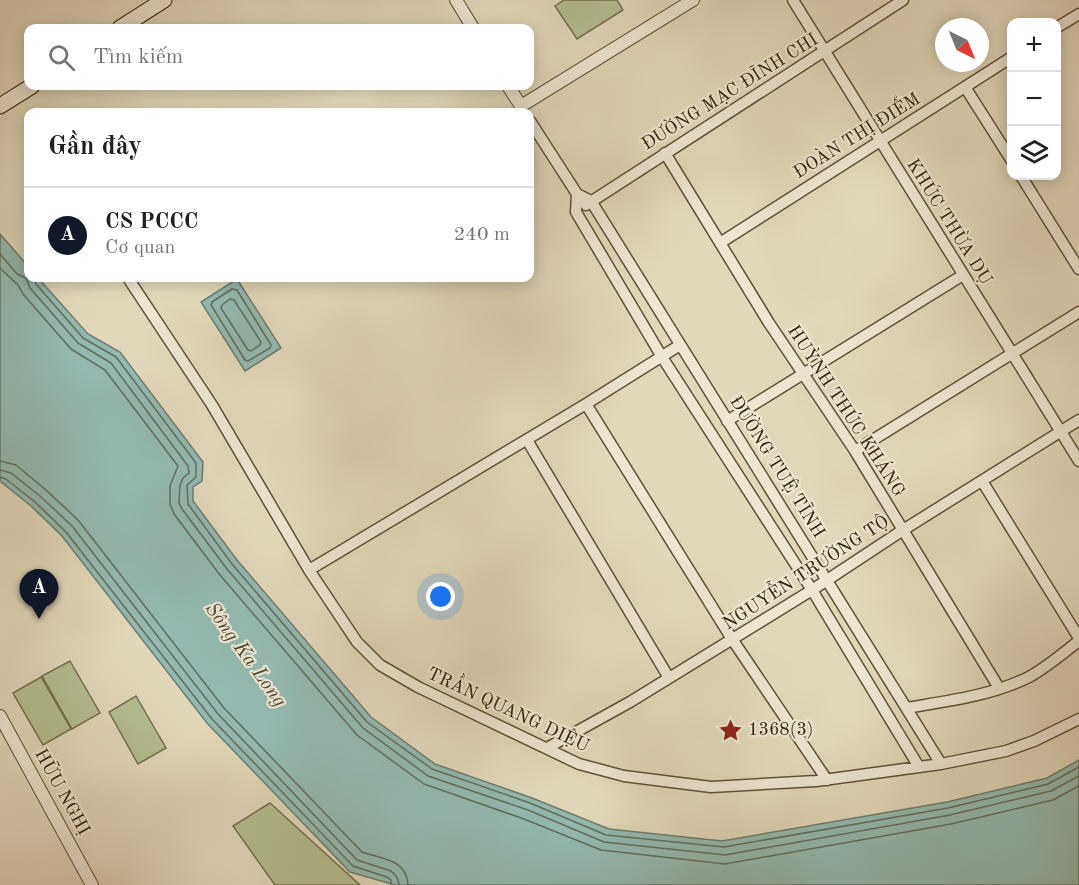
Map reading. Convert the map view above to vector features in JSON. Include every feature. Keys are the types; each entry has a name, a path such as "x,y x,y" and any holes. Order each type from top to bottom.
{"main road":[{"path":"126,24 164,0"},
{"path":"0,106 26,90"}],"street":[{"path":"456,0 471,24"},
{"path":"525,108 693,0"},
{"name":"KHÚC THỪA DỤ","path":"793,0 1079,461"},
{"name":"ĐƯỜNG MẠC ĐĨNH CHI","path":"576,212 903,0"},
{"path":"1061,25 1079,14"},
{"name":"ĐOÀN THỊ ĐIỂM","path":"720,243 1007,60"},
{"path":"965,87 1007,155"},
{"path":"510,90 521,108"},
{"path":"534,127 577,194 591,201"},
{"name":"HUỲNH THÚC KHÁNG","path":"665,153 803,374 855,451 999,688"},
{"path":"1023,180 1079,269"},
{"path":"576,212 577,194"},
{"name":"ĐƯỜNG TUỆ TĨNH","path":"591,201 941,764"},
{"name":"ĐƯỜNG TUỆ TĨNH","path":"576,212 662,357 812,590 919,767"},
{"path":"727,421 963,274"},
{"name":"TRẦN QUANG DIỆU","path":"131,282 212,405 309,570 357,642 380,665 418,687 579,764 624,776 711,787 826,780 941,764 1006,751 1034,741 1079,719"},
{"path":"855,451 1079,312"},
{"path":"309,570 527,440 680,345"},
{"path":"586,404 732,639 826,780"},
{"name":"NGUYỄN TRƯỜNG TỘ","path":"547,748 669,678 812,590 1079,420"},
{"path":"527,440 669,678"},
{"path":"906,708 974,696 1031,676 1079,640 982,481"},
{"name":"HỮU NGHỊ","path":"0,716 92,885"}],"green space":[{"path":"564,0 617,0 623,10 577,39 555,6"},
{"path":"70,661 100,713 72,729 42,676"},
{"path":"41,677 71,729 43,745 13,693"},
{"path":"136,696 166,748 138,764 109,712"},
{"path":"270,803 360,885 275,885 233,826"}],"water":[{"name":"Sông Ka Long","path":"0,234 24,261 24,282 42,282 88,334 120,352 203,462 202,481 193,487 193,501 237,560 371,717 435,764 532,798 609,829 722,841 947,802 1047,778 1079,760 1079,885 395,885 350,872 207,723 62,536 31,506 0,481"},
{"path":"232,282 239,282 281,348 245,371 201,302"}],"place":[{"name":"CS PCCC","path":"39,619"},
{"name":"1368(3)","path":"730,730"}]}
